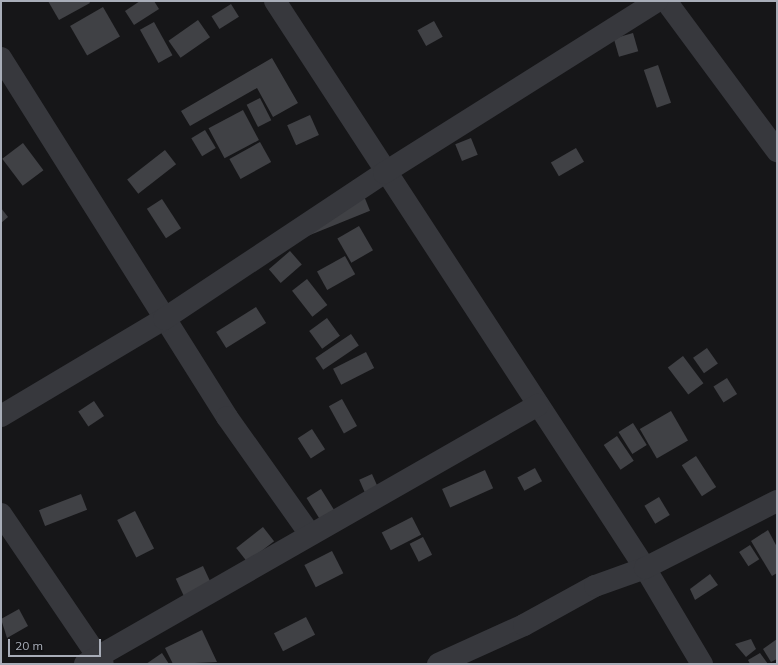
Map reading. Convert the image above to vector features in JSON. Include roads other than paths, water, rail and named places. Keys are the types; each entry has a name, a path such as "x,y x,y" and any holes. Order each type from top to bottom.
{"street":[{"path":"275,1 384,173 645,568 702,664"},
{"path":"1,416 164,319 384,173 657,1"},
{"path":"666,1 777,150"},
{"path":"1,58 164,319 227,416 309,533"},
{"path":"1,514 95,661 309,533 538,405"},
{"path":"438,664 524,624 595,586 645,568 777,501"}]}
